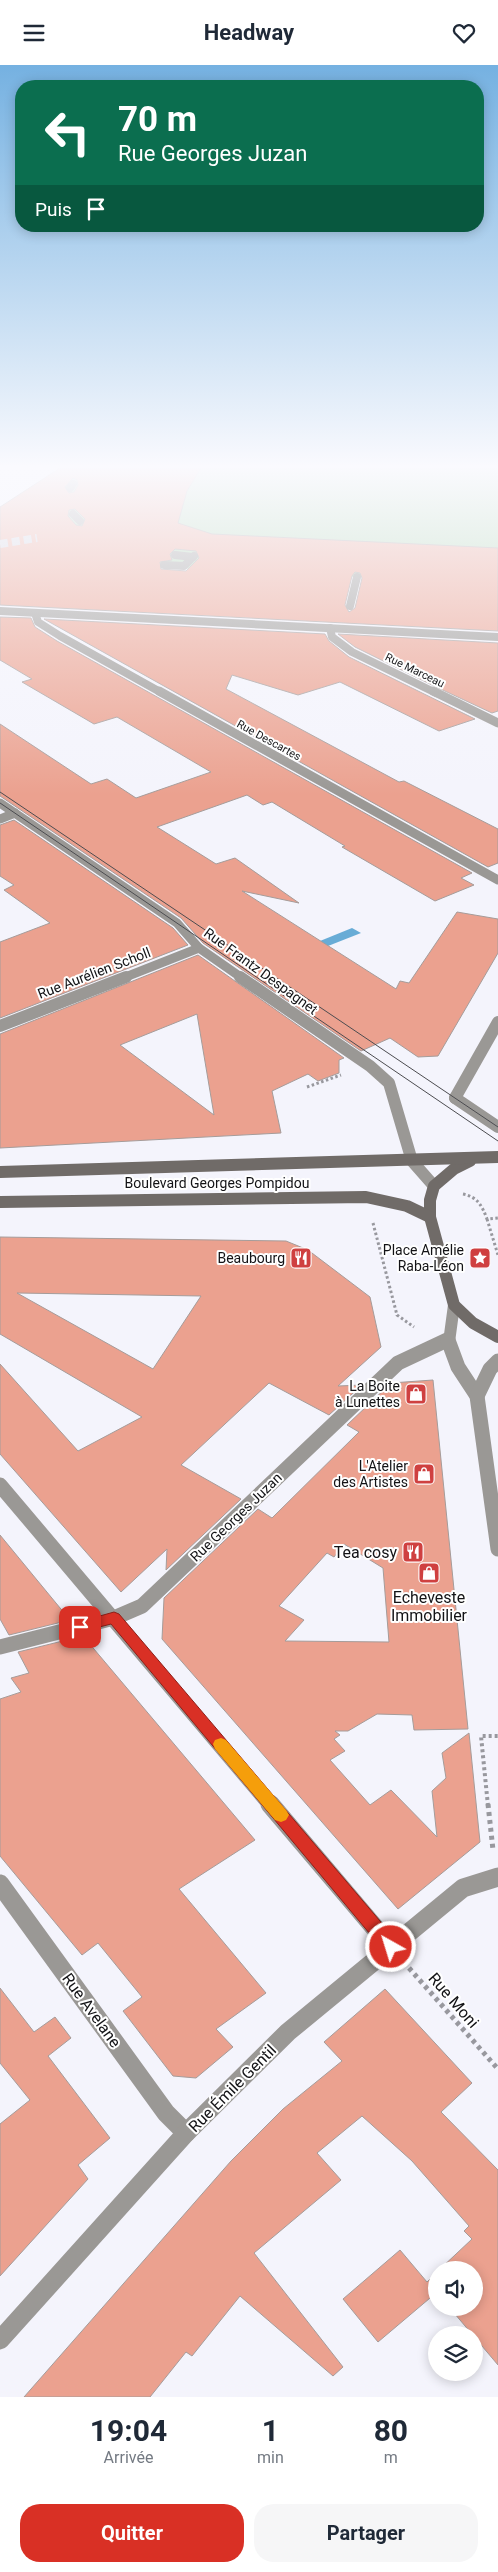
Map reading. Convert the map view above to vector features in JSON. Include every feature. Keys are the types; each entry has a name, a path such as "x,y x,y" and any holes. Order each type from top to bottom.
{"main road":[{"path":"412,1161 498,1157"},
{"path":"476,1158 454,1169 434,1186 430,1200 430,1217 454,1305 472,1323 498,1337"},
{"name":"Boulevard Georges Pompidou","path":"0,1172 412,1161"},
{"name":"Boulevard Georges Pompidou","path":"0,1202 366,1197 407,1206 430,1217"}],"street":[{"path":"356,581 350,606 356,581"},
{"path":"0,611 498,637"},
{"name":"Rue Descartes","path":"35,613 38,622 60,636 498,880"},
{"name":"Rue Marceau","path":"330,629 332,637 352,651 498,723"},
{"name":"Rue Frantz Despagnet","path":"0,803 177,923 199,948 362,1061 389,1083 412,1161"},
{"path":"0,819 15,813"},
{"name":"Rue Aurélien Scholl","path":"0,1026 199,948"},
{"path":"498,1022 455,1098 498,1127"},
{"path":"412,1161 434,1186"},
{"path":"454,1305 448,1340 458,1367 477,1397 498,1549"},
{"name":"Rue Georges Juzan","path":"0,1647 114,1618 142,1607 398,1363 448,1340"},
{"path":"477,1397 490,1369 498,1361"},
{"path":"0,1485 391,1947"},
{"name":"Rue Émile Gentil","path":"0,2340 186,2133 288,2032 463,1888 497,1877"},
{"name":"Rue Avelane","path":"0,1884 166,2113 186,2133"}],"path":[{"path":"307,1087 340,1077 362,1061"},
{"path":"366,1197 397,1315 427,1335 430,1348"},
{"path":"487,1219 498,1255"},
{"path":"497,1877 481,1736 498,1736"},
{"name":"Rue Moni","path":"391,1947 498,2069"}],"green space":[{"path":"353,577 498,577 498,584"}],"water":[{"path":"352,928 361,933 328,946 320,941"}],"building":[{"path":"0,577 352,577 345,605 349,612 355,608 362,577 498,577 498,631 0,605"},
{"path":"0,617 31,618 35,627 57,641 472,873 461,878 474,885 435,901 342,847 345,846 272,802 263,805 247,795 157,827 216,864 235,858 299,903 242,891 396,989 400,981 409,983 457,912 498,919 498,953 438,1056 418,1057 390,1038 361,1051 203,943 181,918 0,796 0,724 91,784 107,779 136,798 211,772 117,717 94,724 22,682 32,679 0,660"},
{"path":"44,619 325,634 329,641 349,657 475,719 439,731 340,682 298,695 232,675 226,689 399,782 404,781 498,829 498,863 488,867"},
{"path":"338,634 498,643 498,711 492,713 432,685 355,647"},
{"path":"14,820 173,928 188,945 0,1018 0,942 50,923 4,890 14,885 0,876 0,825"},
{"path":"198,955 344,1058 339,1060 339,1073 318,1081 308,1074 272,1091 281,1133 0,1148 0,1034","holes":["197,1014 214,1115 120,1045"]},
{"path":"0,1237 286,1241 308,1250 370,1297 381,1347 338,1386 362,1385 329,1415 269,1383 181,1465 241,1499 166,1570 167,1549 121,1592 0,1454 0,1364 78,1451 142,1417 0,1334","holes":["17,1293 201,1296 153,1369"]},
{"path":"433,1380 468,1729 414,1730 412,1715 377,1714 348,1731 335,1731 340,1735 334,1739 345,1751 330,1760 370,1805 391,1790 437,1837 432,1791 446,1778 442,1753 469,1733 480,1842 398,1909 162,1639 164,1598 258,1509 272,1518 359,1432 347,1425 391,1383","holes":["344,1544 383,1568 389,1642 285,1641 304,1620 279,1606 327,1553 334,1557"]},
{"path":"0,1535 70,1620 9,1635 0,1619"},
{"path":"83,1636 255,1840 179,1889 266,1993 216,2029 233,2047 196,2078 173,2076 123,2011 142,1997 98,1943 82,1955 0,1856 0,1699 21,1692 11,1678 29,1673 18,1652"},
{"path":"0,1988 34,2032 55,2017 71,2038 48,2056 110,2138 78,2165 88,2179 0,2276 0,2124 30,2100 0,2063"},
{"path":"385,1989 472,2083 441,2112 498,2170 498,2365 483,2347 483,2326 465,2326 457,2316 483,2316 483,2261 449,2261 472,2239 464,2231 469,2226 412,2161 362,2116 317,2153 341,2180 254,2253 343,2367 333,2376 240,2296 192,2356 186,2352 150,2397 24,2397 231,2161 283,2109 342,2061 324,2042"},
{"path":"400,2250 428,2281 428,2300 378,2342 343,2299"}],"tram line":[{"path":"0,792 498,1127"},
{"path":"0,803 498,1141"}],"slow traffic":[{"path":"221,1744 281,1815"}],"place":[{"name":"Beaubourg","path":"301,1258"},
{"name":"Place Amélie Raba-Léon","path":"480,1258"},
{"name":"La Boite à Lunettes","path":"416,1394"},
{"name":"L'Atelier des Artistes","path":"424,1474"},
{"name":"Tea cosy","path":"413,1552"},
{"name":"Echeveste Immobilier","path":"429,1573"}],"route":[{"path":"80,1627 114,1618 391,1947"}]}
